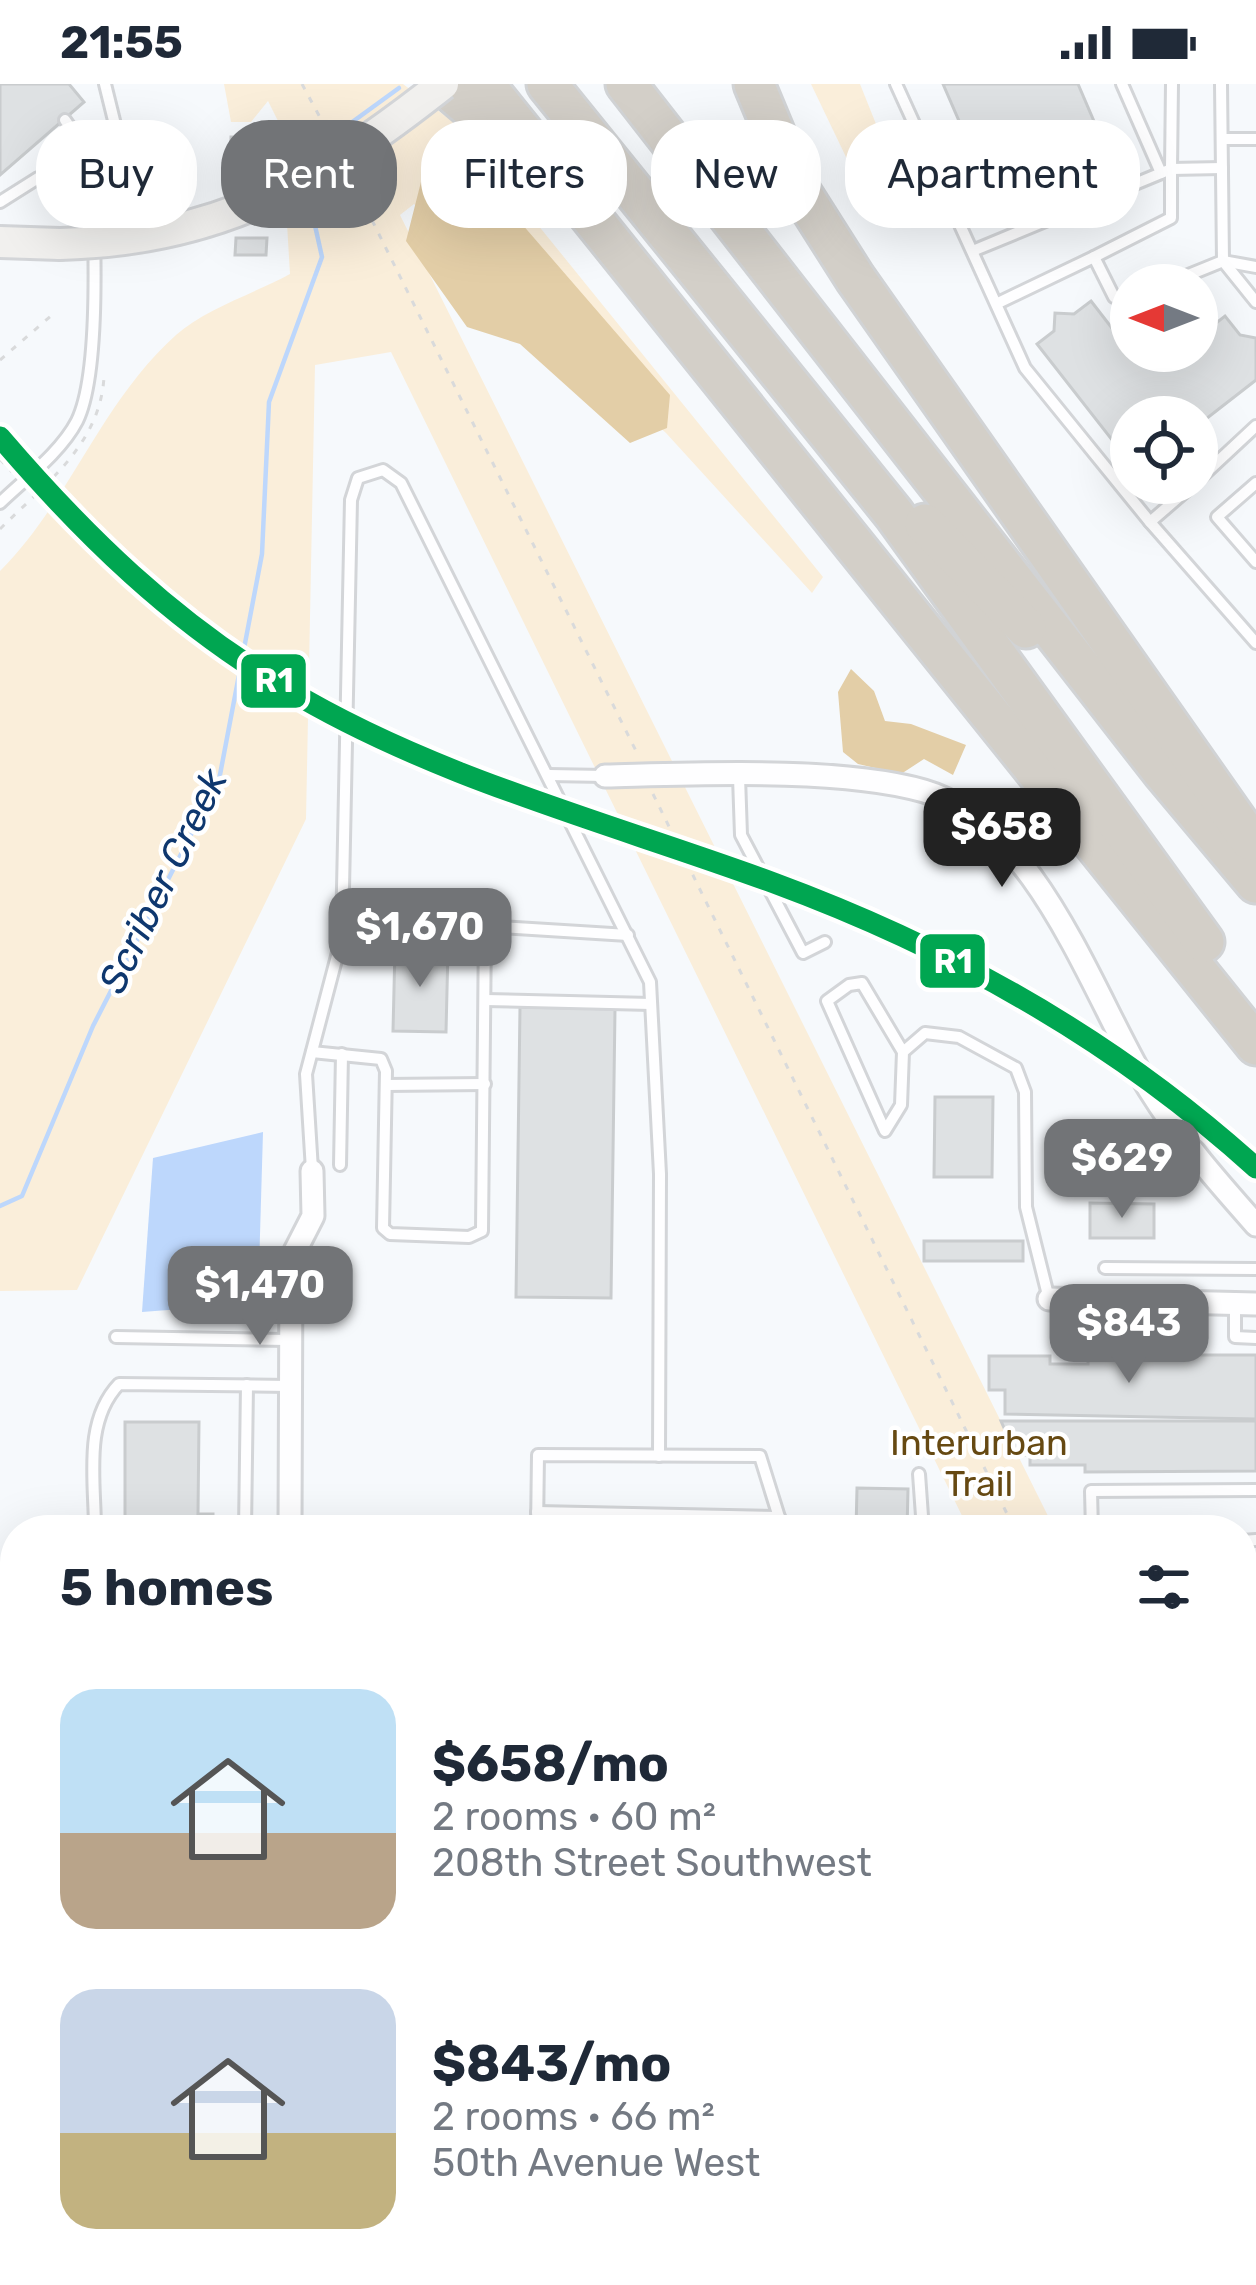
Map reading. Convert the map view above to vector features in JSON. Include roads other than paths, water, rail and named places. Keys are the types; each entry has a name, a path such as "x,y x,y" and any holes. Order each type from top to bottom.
{"highway":[{"path":"442,84 485,120"},
{"path":"484,84 511,120"},
{"path":"548,84 586,120"},
{"path":"572,84 591,120"},
{"path":"626,84 1162,771 1256,883"},
{"path":"754,84 796,185 855,278 1256,849"},
{"path":"627,166 904,501 1162,771"},
{"path":"627,169 893,514 1256,1014"},
{"path":"596,228 1256,1045"}],"street":[{"path":"0,242 60,244 168,233 247,210 345,159 442,84"},
{"path":"605,776 874,781 926,791 962,807 998,836 1080,949 1148,1086 1199,1162 1256,1225"},
{"path":"290,1515 291,1259 313,1216 312,1171"},
{"path":"1049,1299 1245,1304"}],"lane":[{"path":"104,84 113,120"},
{"path":"896,84 1025,368 1256,643"},
{"path":"1122,84 1166,171"},
{"path":"998,304 1172,218 1166,171 1172,84"},
{"path":"1221,84 1223,261 1256,302"},
{"path":"1222,139 1256,139"},
{"path":"975,250 1166,171 1222,168"},
{"path":"0,202 36,179"},
{"path":"0,503 69,433 85,395 93,280 91,228"},
{"path":"1094,257 1110,289"},
{"path":"1216,264 1256,267"},
{"path":"1218,461 1256,426"},
{"path":"312,1171 306,1074 342,937 351,500 358,478 388,471 401,483 650,982 660,1174 659,1456"},
{"path":"1256,483 1217,518 1256,562"},
{"path":"1150,522 1171,504"},
{"path":"548,775 605,776"},
{"path":"739,777 741,835 792,934 802,953 825,942"},
{"path":"342,937 485,926 628,935"},
{"path":"312,1052 381,1059 386,1085 383,1228 389,1234 469,1237 482,1231 485,926"},
{"path":"903,1052 862,983 849,985 827,1000 885,1131 901,1105 903,1052 925,1033 985,1047 1016,1068 1025,1091 1026,1207 1049,1299"},
{"path":"485,1000 651,1004"},
{"path":"340,1165 342,1054"},
{"path":"386,1085 485,1084"},
{"path":"1115,1189 1154,1188 1199,1162"},
{"path":"1105,1268 1256,1269"},
{"path":"1125,1301 1125,1345"},
{"path":"1174,1344 1175,1302"},
{"path":"1245,1304 1235,1337 1256,1339"},
{"path":"116,1337 288,1340"},
{"path":"94,1515 95,1424 102,1402 119,1384 289,1386"},
{"path":"245,1515 248,1385"},
{"path":"586,1515 537,1513 538,1454 760,1456 778,1515"},
{"path":"920,1474 922,1515"},
{"path":"1092,1515 1091,1491 1256,1490"}],"water":[{"path":"263,1132 258,1303 142,1312 153,1158"}],"waterway":[{"name":"Scriber Creek","path":"355,120 399,88"},
{"name":"Scriber Creek","path":"0,1206 22,1196 93,1026 219,780 262,554 269,402 322,257 316,228"}],"park label":[{"name":"Interurban Trail","path":"979,1462"}]}
